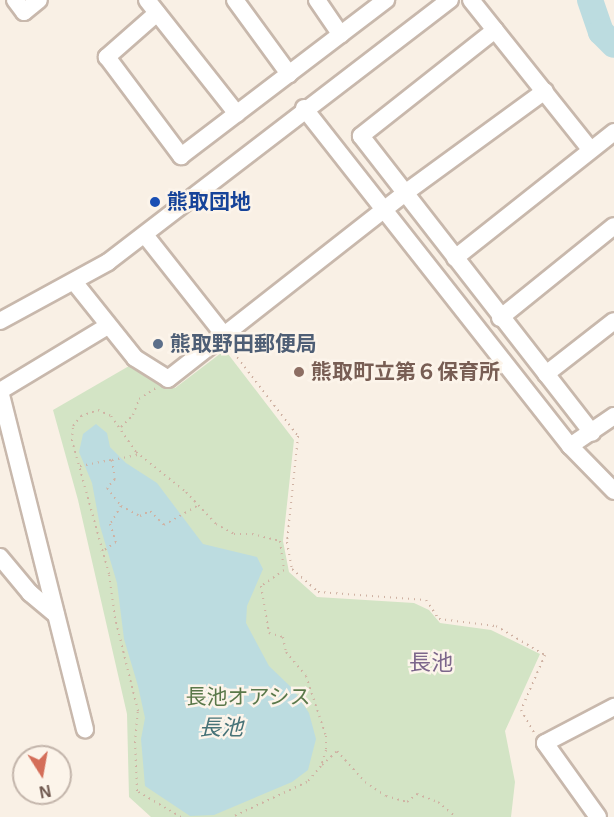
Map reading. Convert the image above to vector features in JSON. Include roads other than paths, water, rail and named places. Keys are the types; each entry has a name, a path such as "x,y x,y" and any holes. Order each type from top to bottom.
{"street":[{"path":"15,0 24,12 39,0"},
{"path":"235,0 289,74"},
{"path":"317,0 341,35"},
{"path":"237,114 152,7 107,57 181,156 237,114 341,35 386,0"},
{"path":"0,321 75,283 145,235 304,108 450,0"},
{"path":"471,0 590,149"},
{"path":"495,30 361,136 500,318 592,433"},
{"path":"75,283 106,327 135,358 168,379 405,194 545,91"},
{"path":"304,108 570,446 614,491"},
{"path":"454,258 614,132"},
{"path":"500,318 614,226"},
{"path":"145,235 224,335"},
{"path":"546,374 614,321"},
{"path":"85,730 0,391 106,327"},
{"path":"570,446 614,416"},
{"path":"0,557 30,594 56,615"},
{"path":"598,817 545,742 614,707"}],"water":[{"name":"長池","path":"96,424 107,433 110,447 126,463 157,483 203,544 257,557 263,569 247,606 246,623 269,666 293,689 309,713 316,739 308,770 292,782 214,815 190,816 145,786 141,739 145,718 124,639 117,583 100,526 92,483 79,452 83,434"}],"waterway":[{"path":"590,0 601,32 614,45"}],"place":[{"name":"熊取団地","path":"155,202"},
{"name":"熊取野田郵便局","path":"158,344"},
{"name":"熊取町立第６保育所","path":"299,372"}],"district":[{"name":"長池","path":"431,663"}],"park label":[{"name":"長池オアシス","path":"248,697"}]}
